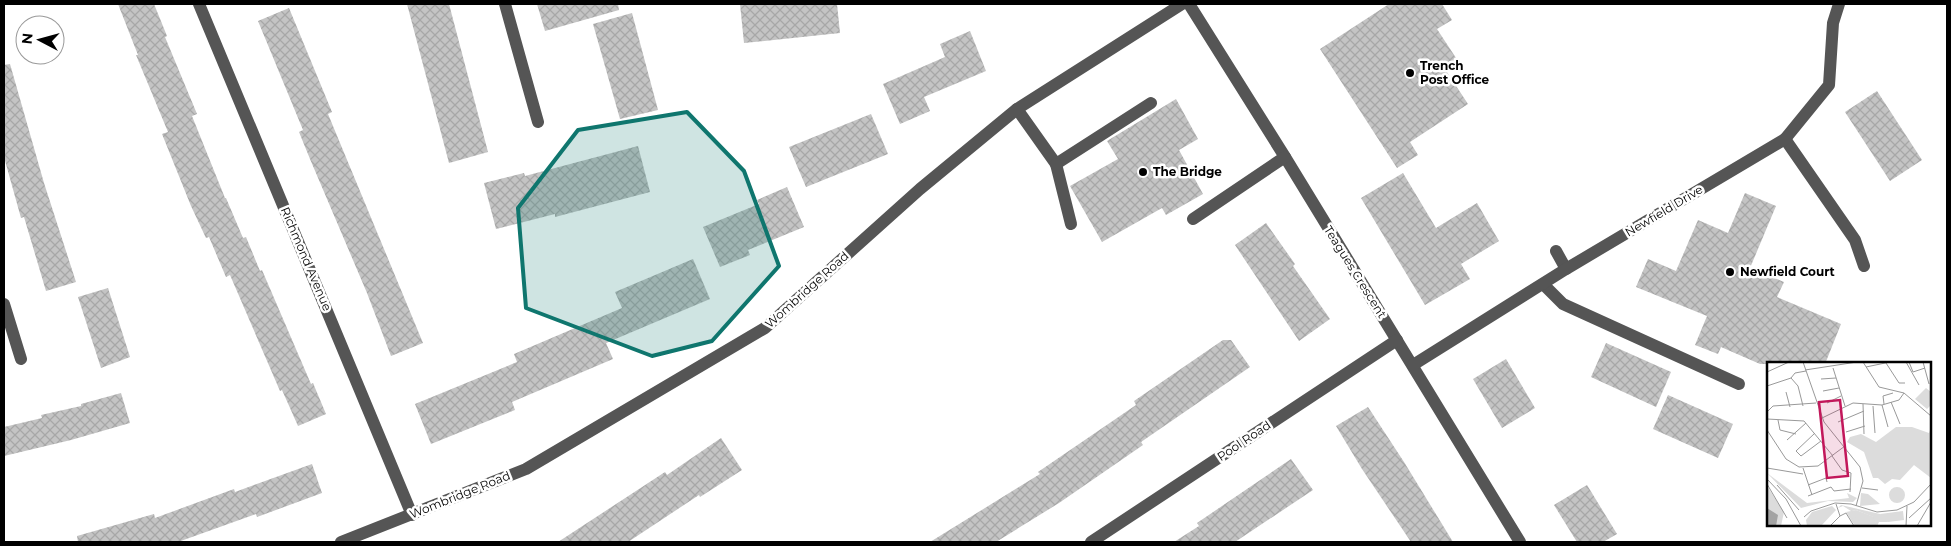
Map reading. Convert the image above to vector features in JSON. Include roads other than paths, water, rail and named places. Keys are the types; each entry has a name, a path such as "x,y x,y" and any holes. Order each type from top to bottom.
{"street":[{"name":"Richmond Avenue","path":"199,4 412,515"},
{"path":"505,4 538,122"},
{"name":"Wombridge Road","path":"341,542 526,469 765,328 920,189 1017,108 1182,4"},
{"name":"Teagues Crescent","path":"1189,4 1413,365 1520,542"},
{"name":"Newfield Drive","path":"1413,365 1566,270 1785,139 1829,85 1833,23 1839,4"},
{"path":"1056,164 1151,103"},
{"path":"1017,108 1056,164 1071,224"},
{"path":"1785,139 1854,240 1864,266"},
{"path":"1193,219 1285,157"},
{"path":"1556,251 1566,270"},
{"path":"1544,285 1563,304 1739,384"},
{"path":"4,304 21,360"},
{"name":"Pool Road","path":"1091,542 1397,340"}],"place":[{"name":"Trench Post Office","path":"1410,73"},
{"name":"The Bridge","path":"1143,172"},
{"name":"Newfield Court","path":"1730,272"}]}
